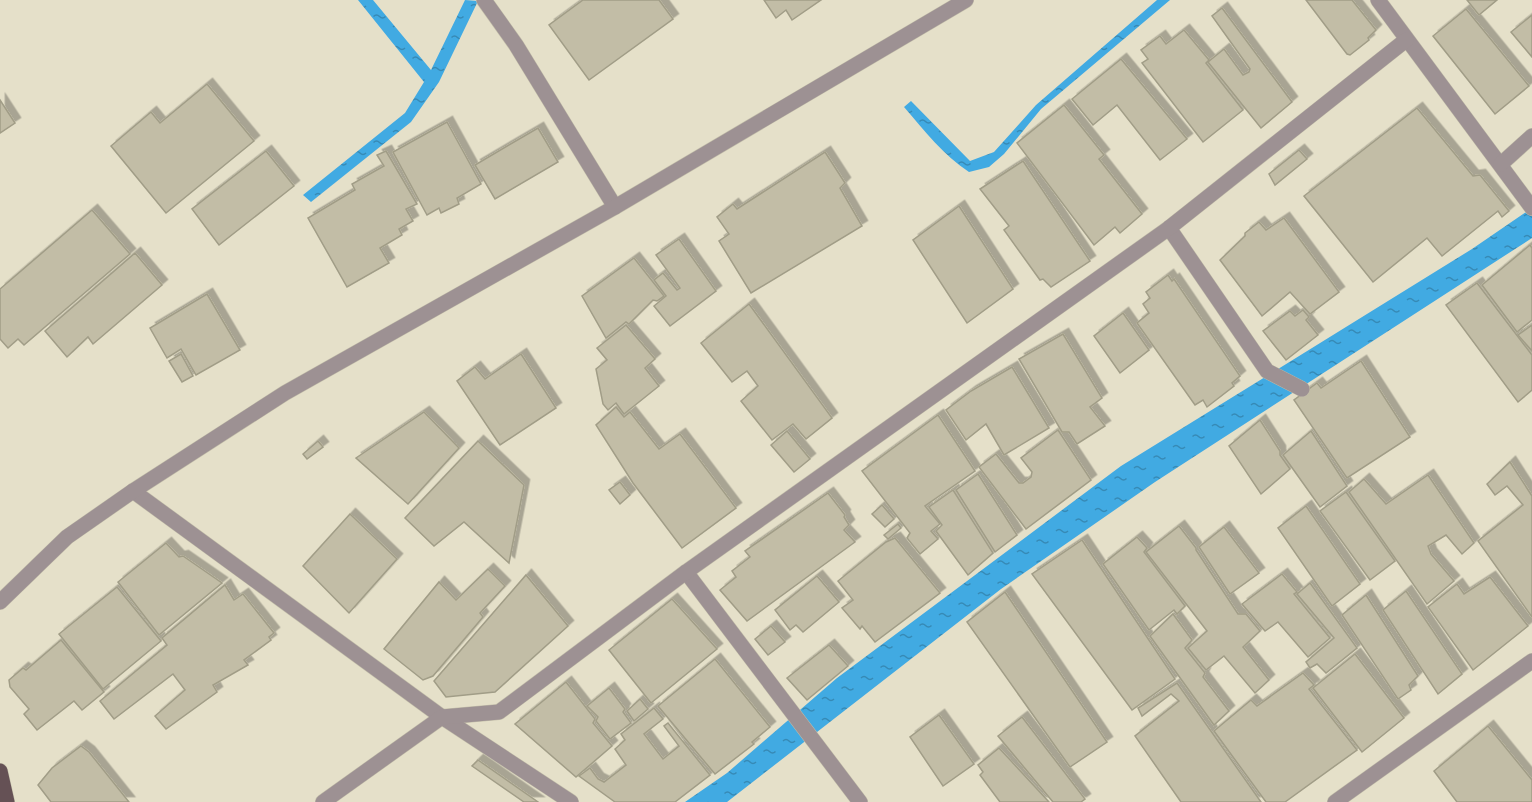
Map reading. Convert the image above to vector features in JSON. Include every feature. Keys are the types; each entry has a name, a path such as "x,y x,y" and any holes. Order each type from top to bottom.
{"main road":[{"path":"0,771 7,802"}],"street":[{"path":"484,0 516,45 615,207"},
{"path":"0,602 67,537 133,491 285,393 615,207 966,0"},
{"path":"1378,0 1532,208"},
{"path":"323,802 442,717 499,712 686,572 1169,228 1406,40"},
{"path":"1501,164 1532,136"},
{"path":"1169,228 1267,371 1302,389"},
{"path":"133,491 442,717 571,802"},
{"path":"686,572 860,802"},
{"path":"1335,802 1532,661"}],"water":[{"path":"358,0 373,0 431,70 465,0 478,1 439,82 411,122 311,202 303,195 405,113 424,82"},
{"path":"1157,0 1170,0 1041,109 1004,154 989,167 969,172 927,134 904,107 911,101 970,161 994,152 1036,105"},
{"path":"1532,208 1532,238 1155,482 1001,589 727,802 685,802 727,773 837,678 1121,466 1472,249"}],"building":[{"path":"583,0 659,0 673,19 589,80 549,25"},
{"path":"764,0 821,0 792,20 786,10 776,18"},
{"path":"1306,0 1352,0 1376,30 1368,38 1369,40 1350,55 1347,54"},
{"path":"1467,0 1497,0 1479,15"},
{"path":"1222,8 1292,102 1261,128 1208,62 1224,49 1243,75 1250,69 1212,16"},
{"path":"1466,9 1529,86 1495,114 1433,36"},
{"path":"1532,15 1532,57 1511,32"},
{"path":"1184,30 1209,60 1206,63 1243,110 1203,142 1142,63 1148,59 1141,50 1160,36 1166,44"},
{"path":"1121,59 1187,139 1160,160 1117,105 1093,125 1072,99"},
{"path":"207,84 254,141 166,213 111,146 151,112 160,123"},
{"path":"0,100 15,123 0,133"},
{"path":"1064,105 1104,155 1099,159 1142,214 1120,233 1115,227 1094,245 1017,143"},
{"path":"1417,108 1473,176 1480,175 1509,211 1502,217 1498,211 1442,256 1427,238 1373,282 1304,196"},
{"path":"447,122 481,184 457,198 459,204 441,213 439,208 427,215 393,152"},
{"path":"538,128 558,162 495,199 475,165"},
{"path":"1299,150 1307,159 1275,185 1269,174"},
{"path":"266,151 294,186 219,245 192,209"},
{"path":"386,151 417,204 406,209 413,221 399,229 402,235 380,248 389,263 347,287 308,218 355,190 352,184 384,166 377,155"},
{"path":"825,152 845,183 840,188 862,226 751,293 719,241 729,234 717,217 733,204 737,209"},
{"path":"1023,161 1090,261 1051,287 1043,279 1040,280 1004,230 1009,226 980,189"},
{"path":"959,206 1013,289 967,323 913,240"},
{"path":"92,210 130,254 24,345 18,339 8,348 0,339 0,289"},
{"path":"1284,218 1339,292 1310,314 1290,292 1262,316 1220,260 1245,236 1245,233 1259,222 1266,230"},
{"path":"679,239 716,291 670,326 654,306 666,296 654,280 663,273 677,290 680,288 656,255"},
{"path":"1530,245 1532,248 1532,320 1517,332 1482,285"},
{"path":"135,253 162,285 93,344 88,337 67,357 45,331"},
{"path":"634,258 664,296 657,301 653,300 629,324 626,322 606,338 582,296"},
{"path":"1168,275 1172,281 1174,279 1240,376 1232,383 1234,386 1207,407 1203,400 1195,405 1137,323 1149,313 1143,304 1150,298 1146,292"},
{"path":"1477,283 1532,355 1532,390 1518,402 1446,305"},
{"path":"207,294 240,350 196,375 181,349 167,358 150,328"},
{"path":"749,304 832,418 806,439 793,424 772,440 741,401 758,386 747,371 732,382 701,343"},
{"path":"1303,310 1309,317 1306,320 1318,335 1286,360 1263,331 1290,311 1295,316"},
{"path":"1123,313 1149,350 1120,373 1094,336"},
{"path":"626,325 655,359 645,368 659,386 624,414 616,403 608,410 603,404 596,369 607,360 597,348"},
{"path":"1532,325 1532,351 1518,335"},
{"path":"1063,334 1102,398 1090,407 1105,426 1077,444 1069,432 1062,432 1019,359"},
{"path":"181,354 193,376 182,382 169,361"},
{"path":"521,354 556,408 500,445 457,381 475,367 485,379"},
{"path":"1361,361 1410,437 1347,478 1294,400 1317,383 1321,388"},
{"path":"1012,367 1049,428 1004,455 986,424 966,440 946,410 971,391"},
{"path":"616,407 624,417 630,412 659,449 680,434 736,508 682,548 633,483 596,425"},
{"path":"424,412 459,448 408,504 356,458"},
{"path":"938,415 975,471 925,506 940,524 931,531 938,539 920,554 907,538 910,533 862,471"},
{"path":"1260,420 1290,469 1261,494 1229,446"},
{"path":"1058,430 1091,480 1026,529 979,467 996,454 1019,483 1023,483 1031,477 1032,472 1021,458"},
{"path":"787,431 810,459 794,472 771,445"},
{"path":"1311,431 1347,486 1320,507 1283,455"},
{"path":"318,441 323,447 307,459 303,454"},
{"path":"478,441 524,485 509,563 464,522 434,546 405,518"},
{"path":"1510,462 1532,496 1532,617 1478,541 1523,505 1507,486 1495,495 1487,484"},
{"path":"978,474 1017,535 995,552 956,490"},
{"path":"1428,475 1474,543 1462,554 1446,535 1428,546 1431,554 1454,581 1427,604 1349,492 1364,479 1386,504"},
{"path":"620,482 630,495 620,504 609,490"},
{"path":"953,490 993,553 968,575 936,531 942,525 929,507"},
{"path":"1346,492 1395,561 1370,580 1320,511"},
{"path":"828,493 845,515 849,525 844,530 855,542 747,621 720,590 736,577 732,571 750,557 745,551"},
{"path":"882,505 894,519 885,527 872,514"},
{"path":"1306,506 1360,584 1332,606 1278,528"},
{"path":"350,514 397,559 349,613 303,566"},
{"path":"898,524 901,528 888,539 884,535"},
{"path":"1179,526 1196,548 1238,614 1246,614 1260,631 1243,647 1269,680 1255,693 1224,656 1206,670 1188,648 1207,631 1146,552"},
{"path":"1224,527 1259,573 1230,594 1199,547"},
{"path":"1137,537 1147,548 1144,552 1185,606 1177,614 1174,610 1149,630 1103,564"},
{"path":"895,538 940,593 875,642 862,626 860,629 842,608 853,600 838,581 886,542"},
{"path":"1082,540 1175,679 1132,710 1032,574"},
{"path":"166,543 179,557 183,556 222,583 159,635 118,582"},
{"path":"488,569 505,586 480,613 483,617 433,676 423,680 384,649 439,582 456,600"},
{"path":"1282,574 1297,592 1294,594 1330,638 1308,657 1278,622 1265,631 1242,604"},
{"path":"526,575 568,626 495,692 446,697 434,681"},
{"path":"817,576 839,602 803,632 796,625 790,630 775,610"},
{"path":"1490,577 1528,626 1473,670 1428,607 1457,584 1464,594"},
{"path":"1310,583 1357,648 1326,673 1317,664 1310,668 1306,662 1334,638 1297,594"},
{"path":"225,585 234,600 243,594 274,633 269,637 271,640 244,660 248,665 213,685 217,692 166,729 155,716 185,690 173,674 114,719 100,701 167,645 162,638"},
{"path":"117,587 161,641 103,689 59,634"},
{"path":"1406,591 1462,674 1438,694 1383,610"},
{"path":"1005,592 1107,742 1070,767 967,622"},
{"path":"1366,595 1418,676 1409,685 1411,690 1398,699 1342,615"},
{"path":"672,599 717,649 651,703 609,650"},
{"path":"1173,614 1192,640 1185,648 1205,673 1203,677 1229,711 1214,725 1150,636"},
{"path":"771,626 785,642 768,655 755,639"},
{"path":"61,640 104,692 82,710 74,701 37,730 24,714 29,709 10,687 9,680 23,668 26,670"},
{"path":"829,645 848,666 807,700 787,678"},
{"path":"1355,654 1404,718 1362,752 1313,688"},
{"path":"715,659 770,727 752,742 754,744 715,774 658,706"},
{"path":"1303,673 1314,685 1309,689 1357,750 1285,802 1266,802 1214,731 1251,700 1257,706"},
{"path":"566,682 595,719 593,723 612,746 576,777 515,724"},
{"path":"1177,683 1261,802 1181,802 1135,736 1179,701 1171,694 1142,716 1138,708"},
{"path":"609,688 625,709 623,712 631,723 610,739 596,721 598,717 587,706"},
{"path":"640,699 648,709 634,721 627,711"},
{"path":"654,708 663,719 644,734 663,759 679,746 664,726 668,723 710,775 675,802 615,802 579,776 590,768 598,779 604,782 626,765 615,749 625,740 621,734"},
{"path":"939,715 974,764 943,786 910,737"},
{"path":"1022,717 1085,799 1081,802 1053,802 998,736"},
{"path":"1488,726 1532,780 1532,802 1457,802 1434,771"},
{"path":"81,746 89,752 129,802 51,802 38,785 52,768"},
{"path":"999,748 1049,802 1000,802 980,775 983,772 978,765"},
{"path":"478,760 538,802 524,802 472,766"}]}
